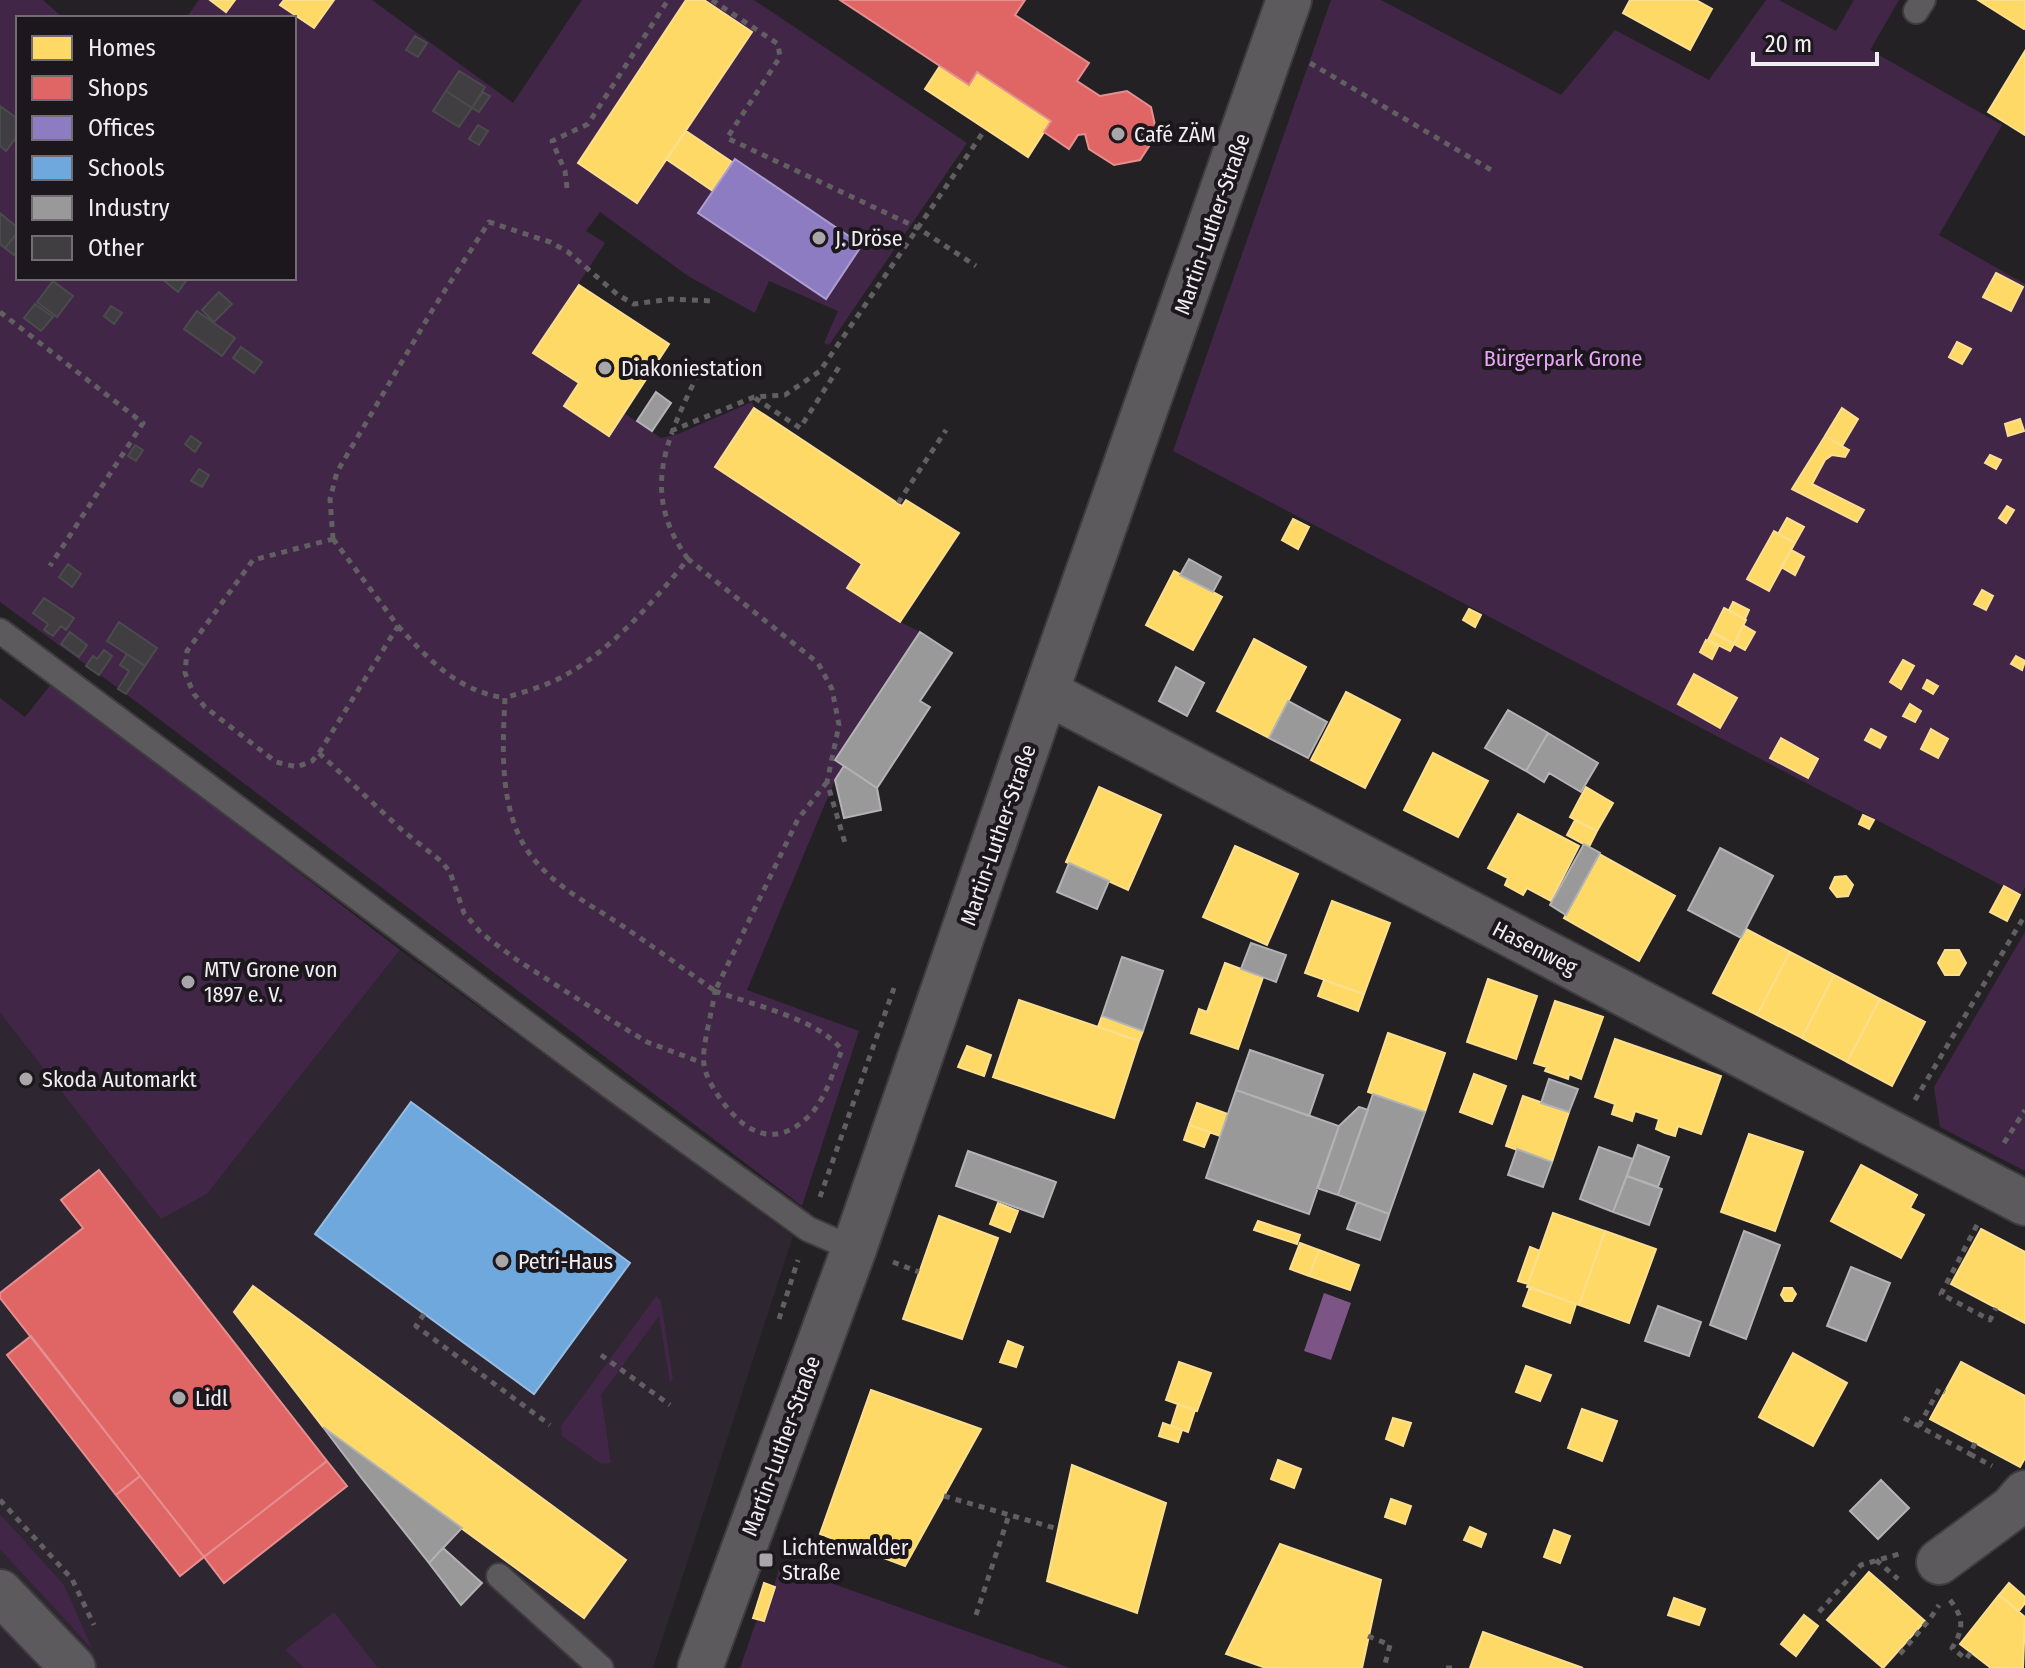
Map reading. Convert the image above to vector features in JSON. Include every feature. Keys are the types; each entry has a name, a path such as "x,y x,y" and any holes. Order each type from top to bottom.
{"street":[{"name":"Martin-Luther-Straße","path":"700,1668 854,1249 1289,0"},
{"name":"Hasenweg","path":"1046,692 2011,1196"},
{"path":"1942,1578 2025,1493"},
{"path":"0,1592 73,1668"}],"lane":[{"path":"0,631 610,1086 808,1229 854,1249"},
{"path":"499,1576 601,1668"}],"path":[{"path":"567,188 565,171 552,141 588,124 668,0"},
{"path":"712,0 778,44 780,57 727,138 918,228 976,266"},
{"path":"1275,42 1493,171"},
{"path":"671,431 754,397 785,395 820,371 982,134"},
{"path":"688,559 657,598 589,659 566,675 505,698 487,695 450,677 398,626 333,539 330,499 337,472 433,309 489,222 550,242 568,252 618,295 634,304 671,299 712,301"},
{"path":"0,312 143,423 50,566"},
{"path":"754,397 800,428 841,364"},
{"path":"505,698 502,750 515,826 527,851 555,882 715,991 806,1024 834,1040 842,1050 820,1101 810,1116 792,1129 774,1134 757,1133 744,1126 713,1088 703,1063 715,991 798,819 827,782 839,725 832,689 818,663 688,559 674,539 660,485 663,457 671,431 697,376"},
{"path":"898,503 946,430"},
{"path":"333,539 253,560 187,651 185,673 194,694 205,707 276,762 297,767 312,761 319,753 398,626"},
{"path":"319,753 403,831 441,861 450,872 464,913 481,933 517,960 647,1042 703,1063"},
{"path":"827,782 845,843"},
{"path":"1894,1135 2025,915"},
{"path":"1996,1308 1990,1320 1941,1294 2011,1196"},
{"path":"424,1314 416,1326 550,1425"},
{"path":"601,1355 670,1405"},
{"path":"1919,1426 1939,1389 1945,1392"},
{"path":"1904,1418 1970,1454"},
{"path":"944,1496 1058,1529"},
{"path":"0,1500 72,1579 96,1628"},
{"path":"976,1615 1009,1515"},
{"path":"1819,1612 1861,1565 1895,1553 1942,1578 1930,1619 1900,1654"},
{"path":"1368,1636 1390,1645 1384,1668"},
{"path":"1952,1648 1966,1659 1971,1652"},
{"path":"1446,1668 1452,1668"}],"shaded area":[{"path":"400,950 793,1236 653,1668 0,1668 0,1013 161,1218 207,1194"},
{"path":"1324,1293 1351,1303 1331,1360 1304,1351"}],"green space":[{"path":"0,0 43,0 61,16 16,16 16,280 296,280 296,16 187,16 199,0 372,0 513,103 582,0 754,0 967,143 829,345 824,343 838,311 769,281 755,313 688,276 600,212 586,231 605,243 534,352 661,438 678,434 752,402 754,408 716,467 862,564 847,588 920,632 836,759 844,766 835,780 747,990 859,1031 802,1206 0,602"},
{"name":"Bürgerpark Grone","path":"1331,0 1381,0 1561,95 1615,30 1709,80 1766,0 1779,0 1836,31 1854,0 1899,0 1870,50 2002,125 1939,235 2025,284 2025,888 2020,895 1173,451"},
{"name":"MTV Grone von 1897 e. V.","path":"52,683 400,950 207,1194 161,1219 0,1013 0,698 25,717"},
{"path":"2025,932 2025,1171 1940,1127 1934,1087"},
{"path":"656,1296 661,1301 673,1379 670,1383 659,1316 601,1395 611,1463 601,1464 562,1436 561,1426"},
{"path":"0,1514 64,1585 93,1650 0,1549"},
{"path":"780,1565 1070,1668 740,1668 757,1619 764,1621"},
{"path":"334,1612 378,1668 304,1668 285,1650"}],"building: Homes":[{"path":"210,0 235,0 226,12"},
{"path":"284,0 334,0 314,28 280,5"},
{"path":"686,0 704,0 752,32 637,203 578,163"},
{"path":"1630,0 1696,0 1712,9 1690,50 1623,13"},
{"path":"1978,0 2025,0 2025,28 2024,29"},
{"path":"2025,51 2025,135 1988,112"},
{"path":"940,66 969,85 977,72 1051,121 1028,157 925,89"},
{"path":"686,131 732,162 713,191 666,159"},
{"path":"1996,273 2023,287 2011,311 1983,297"},
{"name":"Diakoniestation","path":"579,285 669,344 609,436 564,406 579,383 533,353"},
{"path":"1957,342 1971,349 1962,364 1949,357"},
{"path":"754,408 902,506 906,500 959,533 900,622 847,588 862,564 715,467"},
{"path":"1842,408 1858,419 1842,446 1825,436"},
{"path":"2020,419 2024,431 2008,436 2005,424"},
{"path":"1825,436 1849,450 1845,457 1832,455 1825,460 1812,484 1864,510 1857,522 1792,489"},
{"path":"1990,455 2001,460 1996,469 1985,463"},
{"path":"2007,506 2014,510 2006,523 1999,518"},
{"path":"1787,518 1804,527 1795,543 1778,534"},
{"path":"1293,519 1309,527 1298,549 1282,540"},
{"path":"1774,531 1795,543 1769,591 1747,579"},
{"path":"1791,550 1804,557 1795,575 1781,567"},
{"path":"1174,571 1222,597 1193,650 1146,625"},
{"path":"1982,590 1993,596 1986,610 1974,604"},
{"path":"1733,602 1749,610 1745,619 1729,610"},
{"path":"1724,608 1746,620 1734,644 1712,632"},
{"path":"1469,609 1481,615 1475,627 1463,620"},
{"path":"1743,625 1755,632 1745,650 1734,644"},
{"path":"1712,632 1734,644 1730,651 1708,640"},
{"path":"1254,639 1306,667 1269,738 1217,711"},
{"path":"1706,640 1718,647 1712,659 1700,652"},
{"path":"2016,656 2025,661 2022,670 2011,664"},
{"path":"1903,660 1914,666 1901,689 1890,682"},
{"path":"1694,674 1737,698 1720,728 1678,704"},
{"path":"1927,680 1938,686 1933,694 1923,688"},
{"path":"1346,692 1400,720 1365,788 1311,760"},
{"path":"1910,704 1921,711 1915,722 1903,716"},
{"path":"1871,729 1886,737 1880,748 1865,740"},
{"path":"1931,729 1948,739 1938,758 1921,749"},
{"path":"1781,738 1818,759 1808,778 1770,758"},
{"path":"1433,753 1488,781 1458,837 1404,810"},
{"path":"1099,787 1161,815 1128,890 1066,862"},
{"path":"1586,787 1613,803 1597,831 1570,817"},
{"path":"1518,814 1579,846 1551,901 1527,888 1523,895 1505,885 1508,878 1488,868"},
{"path":"1863,815 1874,820 1869,829 1859,824"},
{"path":"1575,820 1597,831 1589,847 1567,835"},
{"path":"1235,846 1298,874 1267,945 1203,917"},
{"path":"1599,854 1675,896 1639,961 1564,918"},
{"path":"1846,876 1853,885 1848,896 1837,897 1830,888 1835,877"},
{"path":"2004,886 2020,895 2007,921 1990,912"},
{"path":"1332,901 1390,923 1364,994 1305,973"},
{"path":"1746,929 1790,952 1757,1015 1713,993"},
{"path":"1945,950 1959,950 1966,963 1959,975 1945,975 1938,963"},
{"path":"1790,952 1834,975 1802,1038 1757,1015"},
{"path":"1225,963 1263,977 1238,1049 1191,1033 1199,1009 1207,1012"},
{"path":"1834,975 1880,999 1847,1062 1802,1038"},
{"path":"1488,979 1537,996 1516,1059 1467,1042"},
{"path":"1324,980 1364,994 1358,1011 1318,996"},
{"path":"1880,999 1925,1022 1892,1086 1847,1062"},
{"path":"1019,1000 1139,1041 1114,1118 993,1077"},
{"path":"1555,1001 1603,1017 1581,1079 1569,1074 1568,1079 1545,1071 1547,1067 1534,1063"},
{"path":"1102,1016 1143,1031 1139,1041 1098,1027"},
{"path":"1388,1033 1445,1053 1425,1112 1368,1092"},
{"path":"1615,1039 1721,1076 1701,1134 1678,1126 1675,1136 1665,1133 1656,1129 1659,1119 1635,1111 1632,1121 1612,1114 1615,1104 1595,1097"},
{"path":"967,1046 991,1055 984,1076 958,1067"},
{"path":"1474,1074 1506,1086 1492,1124 1460,1112"},
{"path":"1523,1096 1569,1112 1552,1162 1506,1146"},
{"path":"1197,1103 1228,1114 1220,1136 1189,1125"},
{"path":"1189,1125 1210,1132 1204,1147 1184,1140"},
{"path":"1749,1134 1803,1152 1775,1231 1721,1212"},
{"path":"1861,1165 1917,1195 1910,1208 1924,1215 1901,1258 1831,1221"},
{"path":"998,1203 1018,1211 1010,1232 990,1224"},
{"path":"1553,1213 1605,1231 1579,1305 1527,1287"},
{"path":"939,1216 998,1238 962,1339 903,1319"},
{"path":"1258,1221 1300,1235 1297,1244 1254,1230"},
{"path":"1981,1229 2025,1252 2025,1323 1951,1284"},
{"path":"1605,1231 1656,1249 1629,1323 1579,1305"},
{"path":"1300,1243 1319,1250 1309,1276 1290,1269"},
{"path":"1530,1247 1540,1251 1528,1284 1518,1281"},
{"path":"1319,1250 1359,1265 1350,1290 1309,1276"},
{"path":"253,1286 626,1560 584,1618 323,1427 234,1312"},
{"path":"1530,1287 1576,1304 1570,1323 1523,1306"},
{"path":"1784,1288 1792,1288 1796,1294 1792,1301 1785,1301 1781,1295"},
{"path":"1008,1341 1023,1347 1016,1367 1000,1362"},
{"path":"1793,1353 1847,1383 1813,1446 1759,1417"},
{"path":"1179,1362 1211,1373 1197,1411 1166,1400"},
{"path":"1961,1362 2025,1396 2025,1458 2020,1467 1930,1419"},
{"path":"1526,1366 1551,1375 1540,1401 1516,1392"},
{"path":"871,1390 981,1429 905,1566 820,1534"},
{"path":"1178,1404 1195,1410 1188,1432 1171,1426"},
{"path":"1582,1409 1617,1421 1602,1461 1568,1448"},
{"path":"1393,1418 1411,1423 1403,1446 1386,1439"},
{"path":"1163,1423 1182,1430 1178,1442 1159,1436"},
{"path":"1278,1460 1301,1469 1294,1488 1271,1479"},
{"path":"1072,1465 1166,1503 1137,1613 1047,1581"},
{"path":"1391,1499 1411,1506 1405,1524 1385,1517"},
{"path":"1470,1527 1486,1534 1481,1547 1464,1540"},
{"path":"1554,1530 1570,1536 1560,1563 1544,1557"},
{"path":"1280,1544 1381,1580 1362,1668 1266,1668 1226,1654"},
{"path":"1869,1572 1925,1621 1883,1668 1827,1620"},
{"path":"764,1583 775,1587 764,1621 753,1618"},
{"path":"2009,1583 2025,1597 2019,1611 1999,1595"},
{"path":"1999,1595 2025,1617 2023,1668 1991,1668 1960,1644"},
{"path":"1674,1598 1705,1609 1699,1625 1668,1615"},
{"path":"1804,1615 1818,1626 1796,1656 1781,1644"},
{"path":"1483,1632 1583,1668 1470,1668"}],"building: Shops":[{"path":"840,0 1025,0 1015,15 1089,63 1077,81 1100,96 1127,91 1151,107 1157,134 1140,160 1114,165 1089,149 1085,134 1078,135 1069,149 1044,132 1051,121 977,72 969,85"},
{"name":"Lidl","path":"99,1170 327,1461 204,1557 0,1298 0,1293 83,1228 61,1200"},
{"path":"31,1336 140,1476 116,1495 7,1355"},
{"path":"327,1461 347,1486 224,1583 204,1557"},
{"path":"140,1476 204,1557 180,1576 116,1495"}],"building: Offices":[{"path":"735,159 862,245 826,299 698,213"}],"building: Schools":[{"path":"411,1102 630,1263 534,1394 315,1234"}],"building: Industry":[{"path":"656,392 671,403 652,431 637,421"},
{"path":"1189,559 1221,577 1213,592 1180,575"},
{"path":"920,632 952,653 920,701 930,707 877,788 835,760"},
{"path":"1176,667 1204,683 1187,716 1159,701"},
{"path":"1288,701 1327,722 1308,758 1269,738"},
{"path":"1508,710 1548,733 1526,771 1485,748"},
{"path":"1548,733 1598,763 1581,792 1549,773 1544,782 1526,771"},
{"path":"844,766 877,788 881,810 844,818 835,780"},
{"path":"1584,844 1600,853 1566,915 1550,905"},
{"path":"1720,848 1773,876 1741,938 1688,910"},
{"path":"1069,863 1109,881 1097,909 1057,892"},
{"path":"1251,943 1286,955 1276,982 1241,969"},
{"path":"1122,957 1163,971 1143,1031 1102,1016"},
{"path":"1250,1050 1323,1075 1309,1116 1236,1090"},
{"path":"1549,1079 1578,1089 1569,1112 1541,1103"},
{"path":"1236,1090 1339,1126 1309,1214 1206,1178"},
{"path":"1373,1094 1425,1112 1389,1214 1338,1195"},
{"path":"1359,1107 1368,1110 1338,1195 1317,1188 1339,1126"},
{"path":"1638,1145 1669,1157 1658,1187 1627,1176"},
{"path":"1599,1147 1633,1159 1613,1212 1580,1199"},
{"path":"1517,1149 1552,1162 1543,1187 1508,1175"},
{"path":"968,1151 1056,1182 1043,1217 956,1186"},
{"path":"1627,1176 1662,1189 1649,1225 1613,1212"},
{"path":"1357,1202 1389,1214 1380,1240 1347,1229"},
{"path":"1744,1231 1780,1245 1746,1339 1710,1325"},
{"path":"1851,1267 1890,1283 1866,1341 1827,1326"},
{"path":"1658,1306 1701,1322 1689,1356 1645,1341"},
{"path":"323,1427 462,1528 429,1563 360,1476"},
{"path":"1881,1480 1909,1508 1878,1539 1850,1511"},
{"path":"443,1548 482,1583 461,1605 429,1563"}],"building: Other":[{"path":"415,36 427,43 418,57 406,50"},
{"path":"459,71 485,87 472,108 446,91"},
{"path":"446,91 472,108 459,127 433,111"},
{"path":"483,92 490,96 479,112 472,108"},
{"path":"0,106 16,118 16,138 6,151 0,146"},
{"path":"478,125 488,131 479,145 469,139"},
{"path":"0,213 16,226 16,234 5,248 0,244"},
{"path":"16,234 16,253 14,255 5,248"},
{"path":"163,280 187,280 178,292"},
{"path":"53,281 73,296 57,317 37,302"},
{"path":"219,292 232,304 214,322 202,310"},
{"path":"35,304 53,317 41,331 24,318"},
{"path":"111,306 122,313 114,324 104,316"},
{"path":"197,311 235,338 222,356 184,329"},
{"path":"241,347 262,362 254,373 233,358"},
{"path":"191,436 201,443 195,452 185,444"},
{"path":"135,445 143,450 136,461 128,456"},
{"path":"199,469 209,475 202,487 191,481"},
{"path":"68,564 81,574 72,587 59,577"},
{"path":"44,598 74,618 66,630 61,626 53,636 44,630 48,624 33,613"},
{"path":"119,622 157,648 145,666 107,641"},
{"path":"70,632 87,645 79,657 61,644"},
{"path":"104,650 112,656 99,675 86,666 93,656 97,659"},
{"path":"127,654 145,666 126,694 118,689 129,671 120,665"}],"place":[{"name":"Café ZÄM","path":"1118,134"},
{"name":"J. Dröse","path":"819,238"},
{"name":"Diakoniestation","path":"605,368"},
{"name":"MTV Grone von 1897 e. V.","path":"188,982"},
{"name":"Skoda Automarkt","path":"26,1079"},
{"name":"Petri-Haus","path":"502,1261"},
{"name":"Lidl","path":"179,1398"},
{"name":"Lichtenwalder Straße","path":"766,1560"}]}
